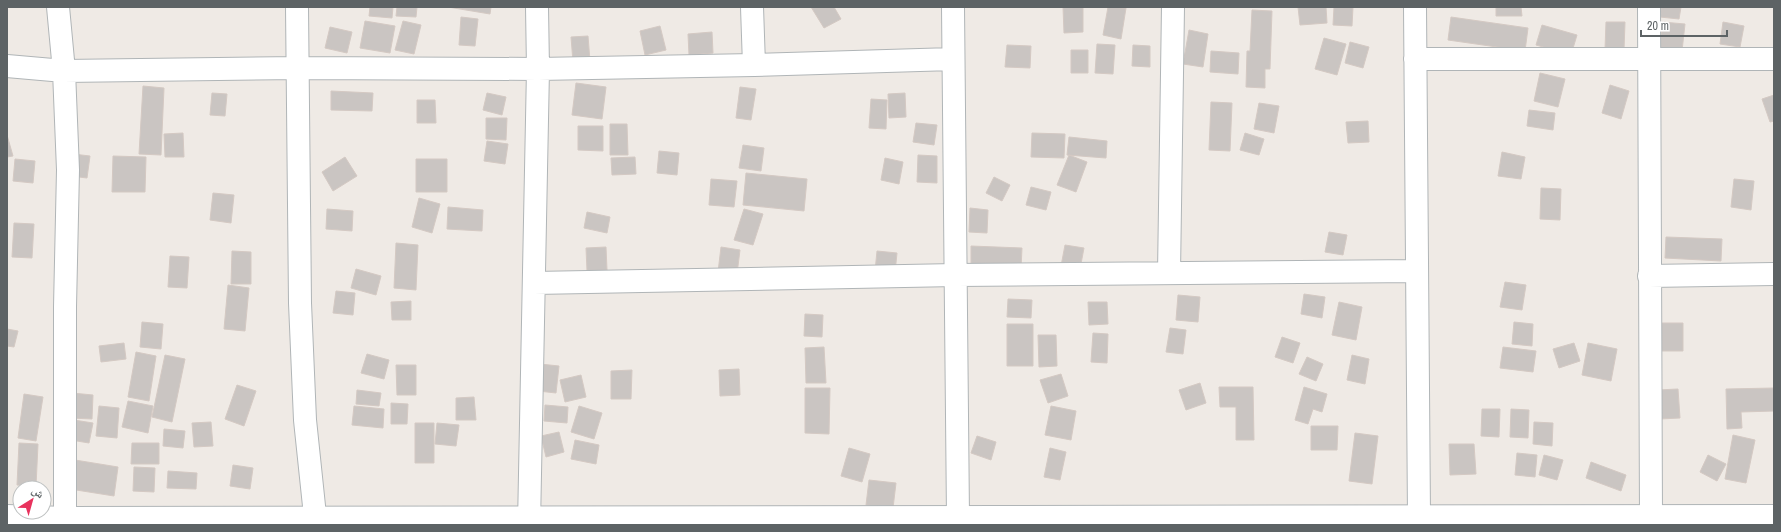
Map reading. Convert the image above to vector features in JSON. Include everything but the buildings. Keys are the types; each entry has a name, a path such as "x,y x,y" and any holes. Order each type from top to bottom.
{"street":[{"path":"58,7 64,71 68,170 65,307 65,522"},
{"path":"297,7 299,68 300,303 304,420 309,474 316,522"},
{"path":"529,521 538,68 537,7"},
{"path":"752,7 754,65"},
{"path":"953,7 958,517"},
{"path":"1169,273 1173,7"},
{"path":"1415,7 1419,516"},
{"path":"1649,7 1651,516"},
{"path":"7,66 64,71 299,68 538,68 754,65 953,59"},
{"path":"1415,59 1774,59"},
{"path":"534,283 956,275 1417,271"},
{"path":"1649,276 1774,274"},
{"path":"7,516 65,522 529,521 958,517 1193,521 1419,516 1774,516"}]}
